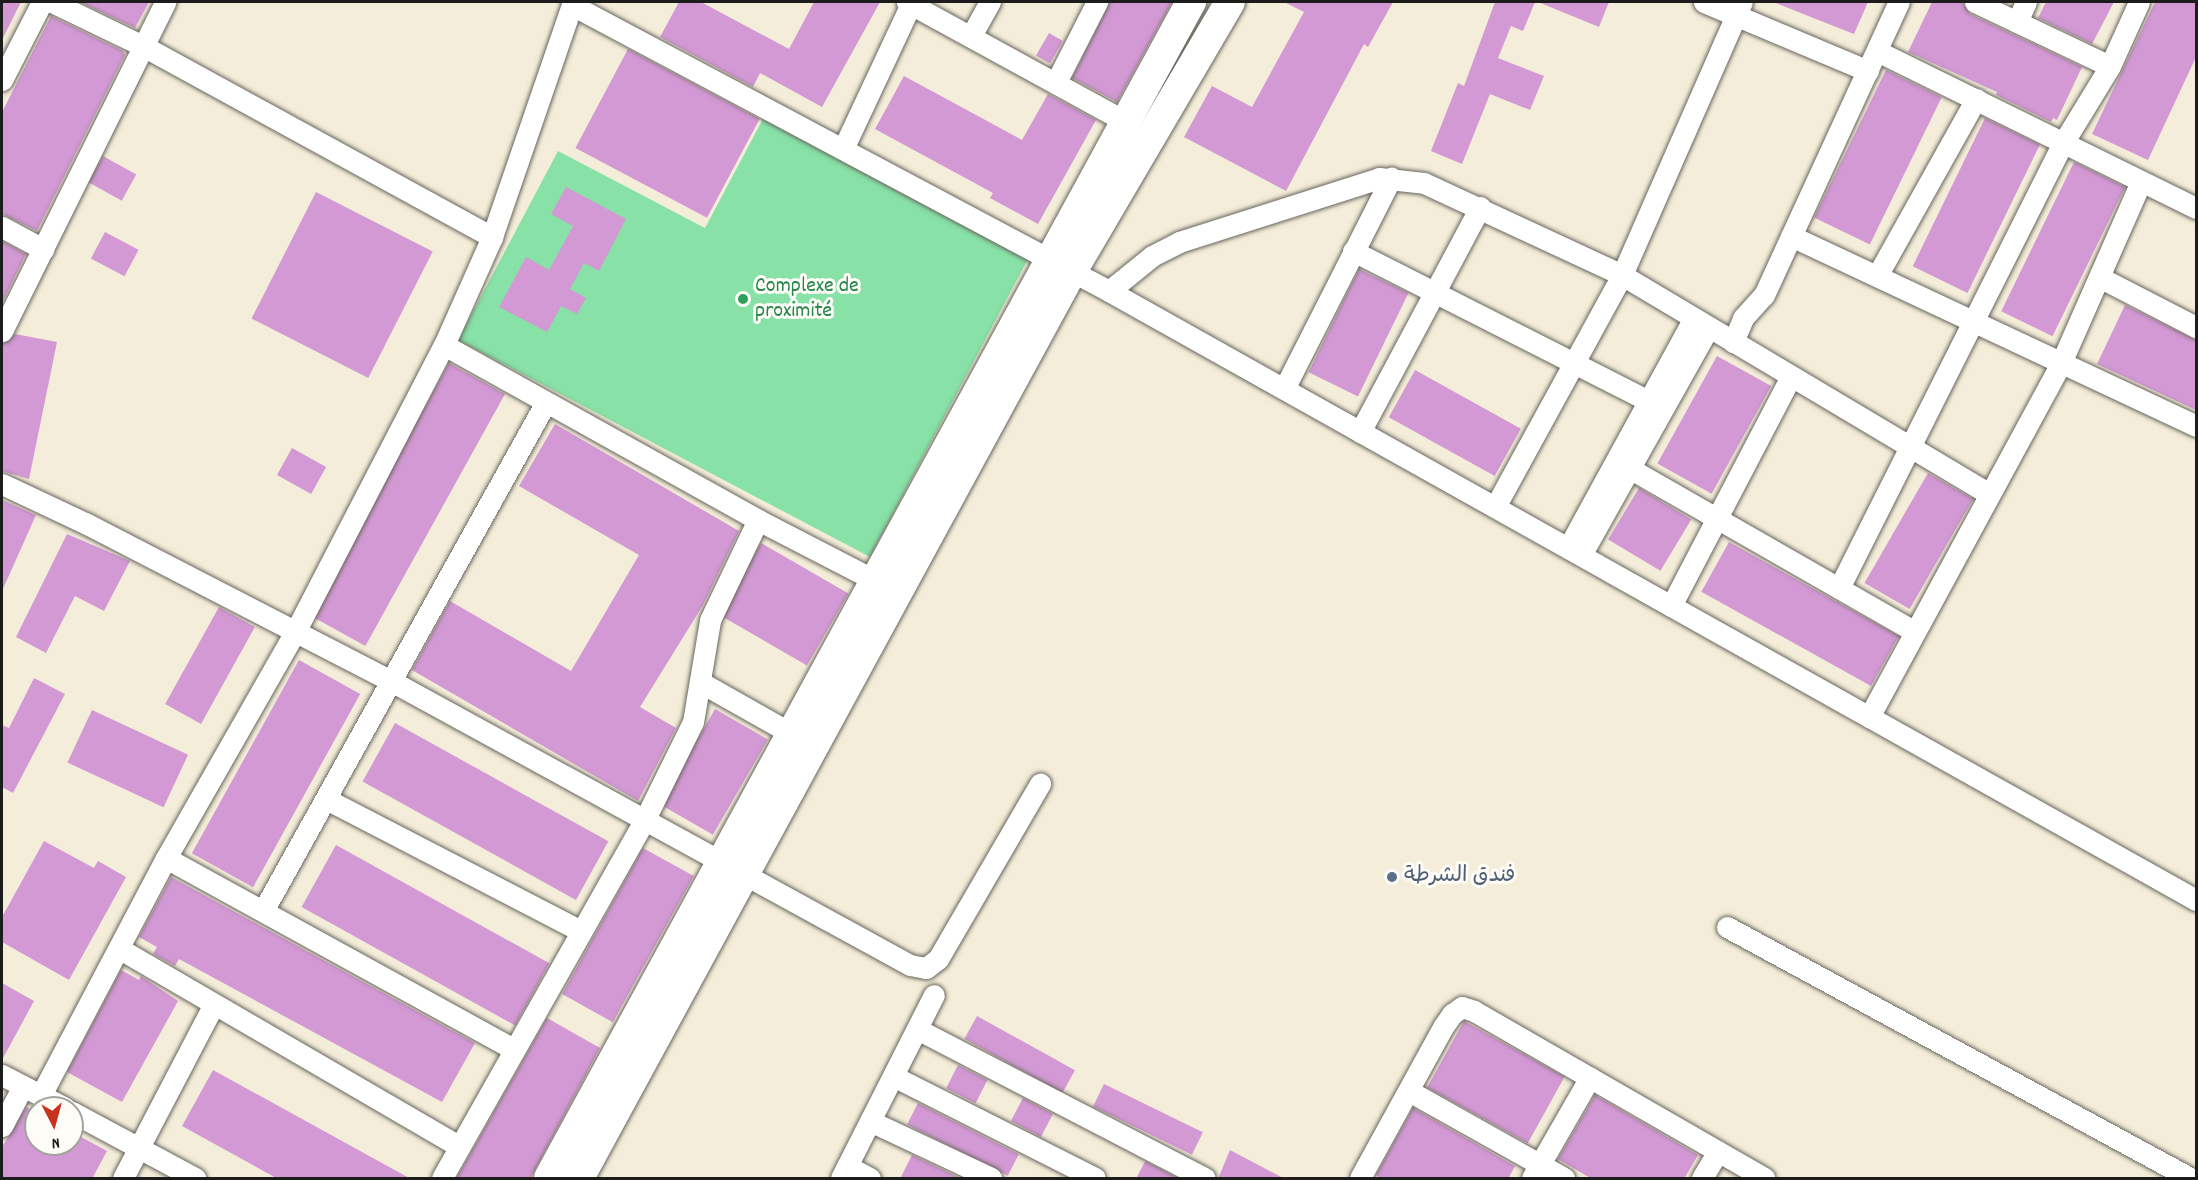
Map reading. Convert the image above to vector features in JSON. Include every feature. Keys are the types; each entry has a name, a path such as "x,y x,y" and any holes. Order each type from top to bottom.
{"street":[{"path":"2,80 42,2"},
{"path":"52,2 145,47 492,237"},
{"path":"2,331 145,47 165,2"},
{"path":"971,36 990,2"},
{"path":"1056,82 1097,2"},
{"path":"579,1179 735,869 889,588 1059,267 1126,122 1191,2"},
{"path":"1059,267 1230,2"},
{"path":"1704,2 1739,8 1868,71"},
{"path":"1733,342 1743,318 1760,303 1899,2"},
{"path":"1975,2 2110,66"},
{"path":"2017,22 2026,2"},
{"path":"1839,588 2063,143 2110,66 2139,2"},
{"path":"2,1126 32,1090 120,949 166,858 296,632 444,345 492,237 572,3 1059,267 1109,291 2196,900"},
{"path":"843,149 909,3 1126,122"},
{"path":"1495,507 1622,276 1739,8"},
{"path":"1877,51 2196,208"},
{"path":"1878,276 1976,99"},
{"path":"1109,291 1152,256 1179,242 1270,215 1343,188 1391,178 1424,183 1480,207 1622,276 1988,493"},
{"path":"1284,389 1391,178"},
{"path":"1869,717 1988,493 2061,363 2101,278 2141,182"},
{"path":"1360,432 1480,207"},
{"path":"2,227 43,249"},
{"path":"1791,236 2196,426"},
{"path":"1353,251 1434,290 1572,365 1655,405"},
{"path":"2101,278 2196,327"},
{"path":"1574,552 1702,322"},
{"path":"444,345 758,520 889,588"},
{"path":"1671,606 1719,519 1791,376"},
{"path":"263,911 328,800 546,402"},
{"path":"1574,552 1629,468 1655,405"},
{"path":"1629,468 1914,631"},
{"path":"2,484 87,524 393,682 910,965 931,966 1040,784"},
{"path":"442,1179 645,819 693,722 713,613 758,520"},
{"path":"549,1179 735,869 792,734 889,588"},
{"path":"700,682 792,734"},
{"path":"328,800 581,931"},
{"path":"166,858 514,1049"},
{"path":"1726,927 2190,1179"},
{"path":"120,949 460,1148"},
{"path":"870,1179 844,1172 934,995"},
{"path":"123,1179 214,1004"},
{"path":"1360,1179 1443,1027 1452,1014 1462,1007 1590,1077 1764,1179"},
{"path":"917,1029 1205,1179"},
{"path":"2,1075 43,1096"},
{"path":"893,1076 1095,1179"},
{"path":"1536,1172 1590,1077"},
{"path":"1408,1091 1536,1172 1564,1179"},
{"path":"84,1119 195,1179"},
{"path":"870,1121 983,1177"},
{"path":"1702,1179 1718,1151"}],"green space":[{"name":"Complexe de proximité","path":"763,119 1028,259 870,557 458,340 558,151 705,228"}],"building":[{"path":"2,2 21,2 2,40"},
{"path":"80,2 149,2 135,28"},
{"path":"679,2 701,2 789,49 814,2 880,2 822,107 760,73 753,87 660,37"},
{"path":"1110,2 1172,2 1117,102 1072,78"},
{"path":"1284,2 1393,2 1368,47 1364,44 1286,191 1184,137 1212,86 1252,107 1304,12"},
{"path":"1495,2 1535,2 1523,31 1511,26 1498,58 1544,76 1530,110 1490,94 1462,164 1431,151 1458,83 1464,86"},
{"path":"1538,2 1609,2 1599,27"},
{"path":"1773,2 1868,2 1854,34"},
{"path":"1932,2 1962,2 1970,14 2082,67 2057,120 2053,118 2051,122 1996,95 1997,92 1908,52"},
{"path":"2046,2 2114,2 2092,44 2038,18"},
{"path":"2155,2 2196,2 2196,57 2148,160 2092,134"},
{"path":"51,16 123,51 125,55 37,231 2,214 2,112"},
{"path":"1049,33 1063,41 1050,64 1036,56"},
{"path":"628,49 760,119 707,218 575,148"},
{"path":"1886,70 1942,97 1870,245 1814,217"},
{"path":"904,76 1022,140 1048,94 1096,120 1038,224 990,198 993,193 875,129"},
{"path":"1985,118 2040,145 1967,293 1913,266"},
{"path":"103,156 136,174 122,201 88,182"},
{"path":"2074,162 2125,187 2052,336 2001,311"},
{"path":"566,187 626,219 599,271 584,263 570,289 586,298 577,314 561,306 547,332 499,307 526,257 549,270 573,226 551,214"},
{"path":"316,192 433,251 368,378 252,319"},
{"path":"105,232 139,250 124,276 91,258"},
{"path":"2,241 26,254 2,303"},
{"path":"1359,269 1408,293 1358,396 1309,372"},
{"path":"2125,305 2196,340 2196,410 2097,364"},
{"path":"15,334 57,342 29,479 2,471 2,344"},
{"path":"1717,356 1771,386 1712,494 1657,464"},
{"path":"449,363 505,394 365,646 309,615"},
{"path":"1415,370 1521,429 1495,476 1389,417"},
{"path":"555,424 739,531 703,605 640,707 676,728 638,801 412,670 450,601 571,671 639,555 519,486"},
{"path":"292,448 326,467 311,494 277,475"},
{"path":"1928,473 1973,499 1910,609 1864,583"},
{"path":"1639,488 1691,519 1660,571 1608,539"},
{"path":"2,500 36,515 2,591"},
{"path":"67,534 130,561 104,611 75,596 46,653 16,637"},
{"path":"1729,542 1899,636 1871,686 1701,592"},
{"path":"761,543 848,594 807,665 720,615"},
{"path":"219,607 255,627 201,724 165,704"},
{"path":"299,660 360,694 253,887 192,853"},
{"path":"34,678 65,694 13,793 2,787 2,725 9,728"},
{"path":"715,709 768,740 713,835 660,804"},
{"path":"92,710 188,755 164,807 67,763"},
{"path":"395,723 608,841 576,900 363,782"},
{"path":"44,841 94,868 98,861 126,877 69,980 2,942 2,917"},
{"path":"336,845 549,963 515,1025 302,907"},
{"path":"643,848 694,876 613,1022 562,994"},
{"path":"171,877 475,1043 442,1102 179,959 175,966 153,954 157,947 139,937"},
{"path":"121,970 139,980 141,976 178,1001 122,1102 67,1072"},
{"path":"2,983 34,1001 2,1060"},
{"path":"977,1016 1075,1070 1062,1093 964,1039"},
{"path":"547,1018 600,1048 530,1179 456,1179"},
{"path":"1464,1021 1565,1077 1528,1143 1427,1087"},
{"path":"958,1065 987,1080 976,1103 946,1088"},
{"path":"213,1070 411,1179 278,1179 182,1126"},
{"path":"1104,1084 1203,1132 1192,1155 1093,1106"},
{"path":"1595,1095 1698,1155 1684,1179 1592,1179 1558,1159"},
{"path":"1023,1098 1053,1114 1041,1137 1011,1121"},
{"path":"918,1103 1019,1154 1008,1176 907,1124"},
{"path":"1413,1108 1515,1166 1508,1179 1382,1179 1376,1175"},
{"path":"24,1110 24,1156 84,1156 84,1139 107,1151 92,1179 2,1179 2,1147"},
{"path":"1230,1150 1285,1179 1218,1179"},
{"path":"912,1155 962,1179 900,1179"},
{"path":"1145,1161 1176,1177 1175,1179 1136,1179"}],"place":[{"name":"Complexe de proximité","path":"743,299"},
{"name":"فندق الشرطة","path":"1392,877"}]}
